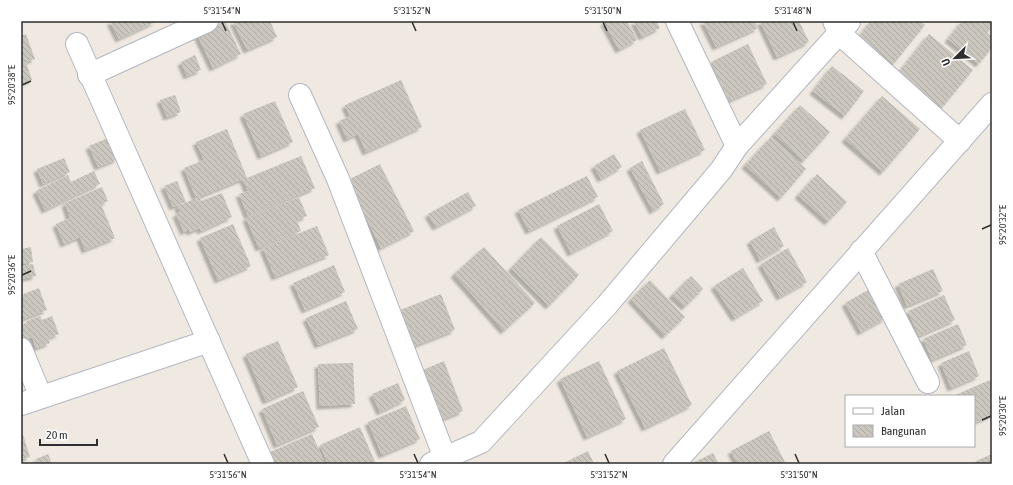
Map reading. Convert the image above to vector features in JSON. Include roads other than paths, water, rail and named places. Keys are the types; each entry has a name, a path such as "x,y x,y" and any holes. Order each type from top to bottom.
{"street":[{"path":"89,75 207,21"},
{"path":"677,21 737,146"},
{"path":"300,95 338,178 438,461 481,442 607,305 721,170 737,146 841,25 960,141"},
{"path":"77,44 89,75 263,464"},
{"path":"674,464 992,104"},
{"path":"861,251 928,382"},
{"path":"21,349 31,400 209,341"}]}
